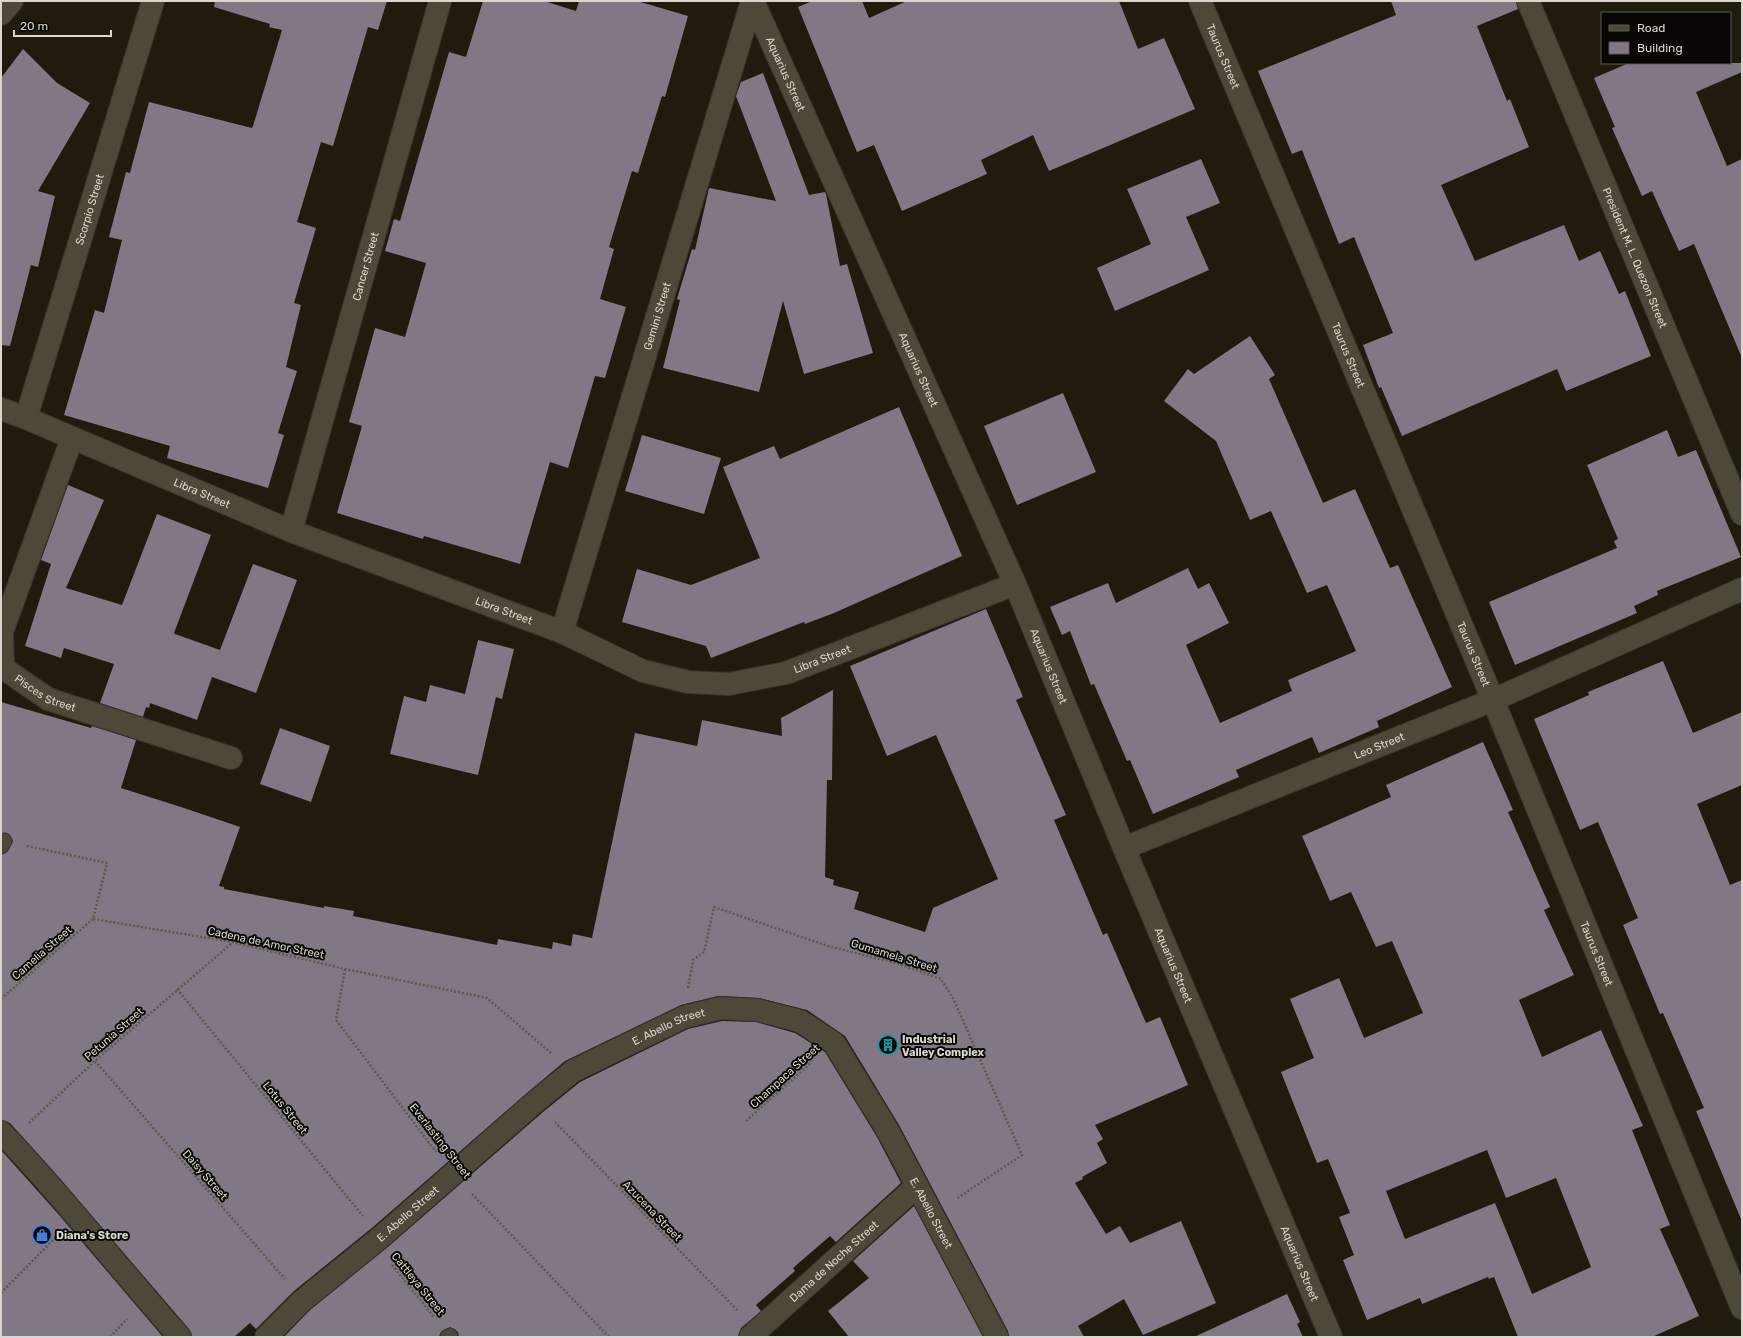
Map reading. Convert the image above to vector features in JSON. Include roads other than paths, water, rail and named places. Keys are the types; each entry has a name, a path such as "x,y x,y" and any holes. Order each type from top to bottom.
{"street":[{"path":"1,14 12,1"},
{"name":"Scorpio Street","path":"26,418 153,1"},
{"name":"Cancer Street","path":"290,531 440,1"},
{"name":"Aquarius Street","path":"753,1 1015,584 1124,848 1331,1337"},
{"name":"Gemini Street","path":"562,632 753,1"},
{"name":"Taurus Street","path":"1200,1 1493,700 1742,1308"},
{"name":"President M. L. Quezon Street","path":"1528,1 1742,514"},
{"name":"Libra Street","path":"1,409 26,418 290,531 562,632 643,671 688,682 729,684 786,672 1015,584"},
{"name":"Pisces Street","path":"72,438 2,632 3,668 48,699 231,758"},
{"name":"Leo Street","path":"1124,848 1493,700 1742,589"},
{"name":"E. Abello Street","path":"266,1337 302,1301 378,1240 535,1102 573,1071 684,1017 721,1008 758,1010 800,1022 834,1043 888,1131 997,1337"},
{"path":"5,1137 77,1215 146,1299 180,1337"},
{"name":"Dama de Noche Street","path":"754,1333 917,1186"}],"place":[{"name":"Industrial Valley Complex","path":"888,1045"},
{"name":"Diana's Store","path":"42,1235"}]}
